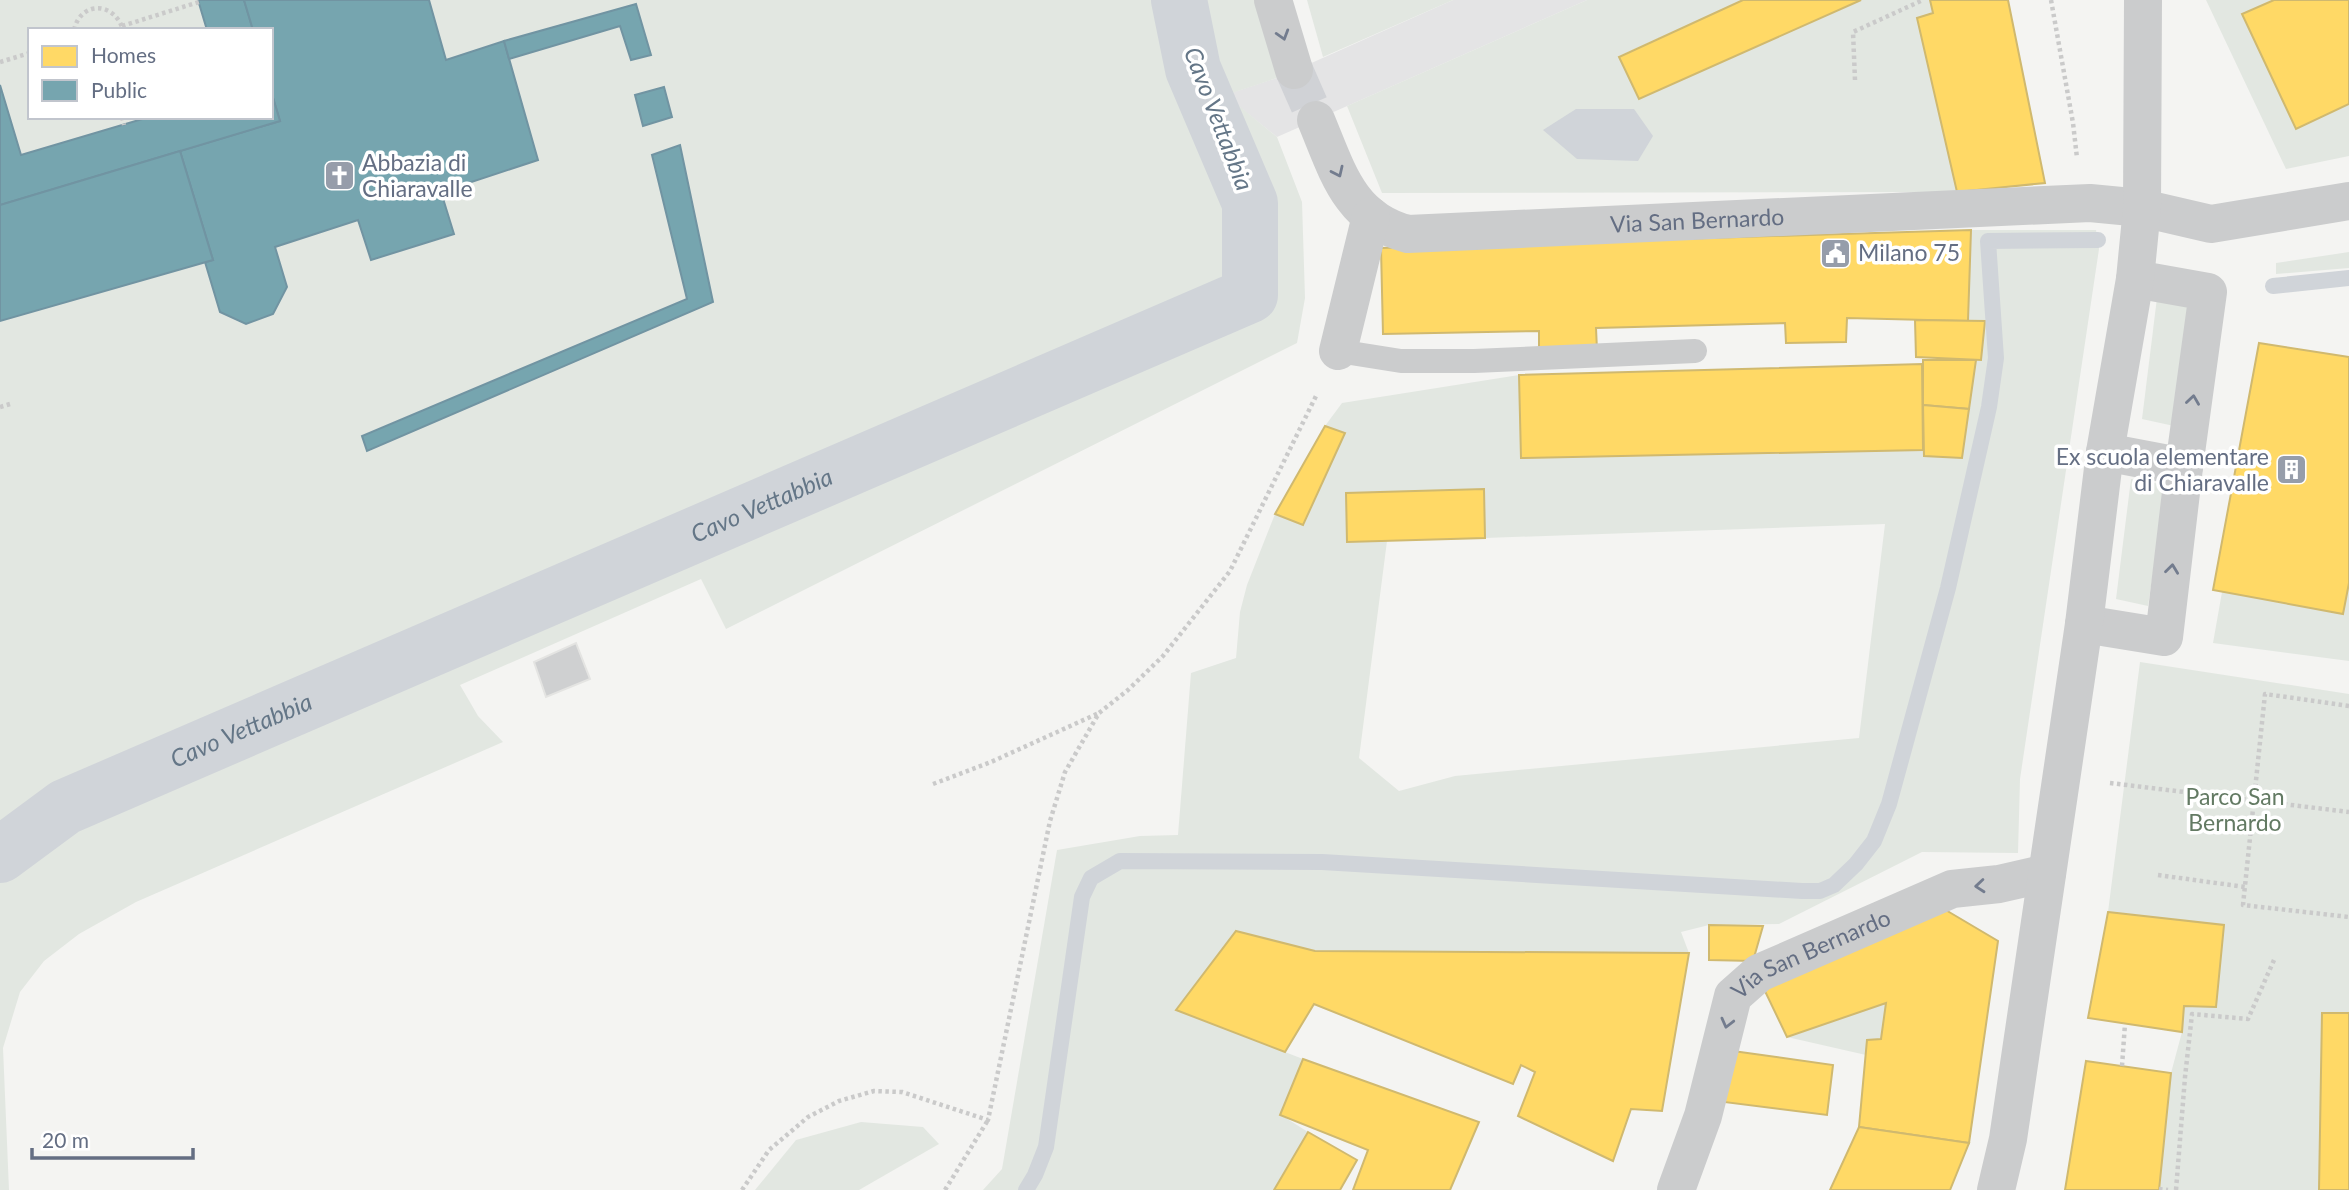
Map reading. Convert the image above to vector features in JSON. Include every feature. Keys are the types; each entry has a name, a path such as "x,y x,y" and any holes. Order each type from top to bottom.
{"street":[{"path":"1273,0 1294,70"},
{"path":"1996,1190 2008,1139 2084,624 2105,452 2135,279 2142,208 2143,0"},
{"name":"Via San Bernardo","path":"1316,120 1352,199 1392,230 1408,234 2090,204 2142,208 2211,224 2349,201"},
{"path":"1338,351 1371,216"},
{"path":"2084,624 2164,637 2208,292 2135,279"},
{"path":"2105,452 2184,467"},
{"name":"Via San Bernardo","path":"1676,1190 1703,1116 1733,996 1759,972 1952,889 1999,884 2047,873"}],"lane":[{"path":"1338,351 1401,361 1474,361 1695,351"}],"path":[{"path":"88,0 91,9"},
{"path":"1855,80 1853,32 1923,0"},
{"path":"2052,0 2073,122 2077,166"},
{"path":"75,28 80,17 91,9 109,10 121,21 122,28 199,2"},
{"path":"0,62 28,54"},
{"path":"122,119 124,125"},
{"path":"933,784 990,762 1099,713 1128,690 1163,656 1230,571 1338,351"},
{"path":"0,407 10,404"},
{"path":"2349,706 2265,694 2243,905 2349,917"},
{"path":"945,1190 988,1120 1050,821 1065,772 1099,713"},
{"path":"2110,783 2349,812"},
{"path":"2158,875 2245,887"},
{"path":"2176,1190 2192,1014 2248,1018 2274,960"},
{"path":"2122,1066 2125,1024"},
{"path":"742,1190 769,1150 808,1117 839,1101 874,1091 902,1092 988,1120"},
{"path":"2159,1189 2168,1190"}],"shaded area":[{"path":"1453,0 1587,0 1277,137 1225,95 1280,77"},
{"path":"1576,109 1634,109 1653,136 1638,161 1577,159 1543,130"}],"green space":[{"path":"0,0 199,0 206,28 28,28 28,119 142,119 21,155 0,85"},
{"path":"429,0 1257,0 1280,77 1226,95 1277,137 1302,202 1305,298 1297,343 726,629 701,579 460,685 478,716 503,742 136,902 79,934 44,961 20,992 3,1048 9,1190 0,1190 0,321 205,262 246,324 273,314 287,288 275,247 358,220 371,260 454,235 441,192 504,41 446,60","holes":["680,145 713,302 367,451 363,435 687,299 652,155"]},
{"path":"1307,0 1453,0 1323,57"},
{"path":"1587,0 1743,0 1619,56 1639,99 1861,0 1930,0 1933,13 1917,18 1957,192 1382,193 1347,106"},
{"path":"2206,0 2274,0 2296,128 2349,104 2349,156 2286,169"},
{"path":"1971,230 2096,230 2099,249 2020,779 2018,853 1922,852 1779,924 1709,925 1681,932 1689,953 1315,951 1236,931 1176,1010 1303,1059 1281,1115 1308,1132 1274,1190 983,1190 1002,1169 1057,850 1140,836 1178,835 1191,673 1236,658 1240,612 1247,585 1275,514 1304,525 1345,433 1325,426 1342,403 1519,375 1522,458 1923,450 1924,456 1962,458 1976,360 1981,360 1968,321","holes":["1484,489 1485,538 1885,524 1859,738 1455,776 1399,791 1359,758 1387,541 1347,542 1346,493"]},
{"path":"2349,252 2349,268 2276,274 2276,263"},
{"path":"2157,298 2192,306 2174,426 2142,419"},
{"path":"2131,479 2166,485 2148,606 2116,599"},
{"path":"2349,583 2349,661 2213,643 2222,592 2343,614"},
{"name":"Parco San Bernardo","path":"2140,662 2349,694 2349,1013 2322,1012 2319,1190 2159,1190 2171,1073 2182,1032 2184,1006 2216,1007 2224,925 2108,912"},
{"path":"1886,1003 1881,1039 1866,1055 1787,1037"},
{"path":"861,1122 923,1127 939,1144 859,1190 755,1190 796,1140"}],"building: Homes":[{"path":"1743,0 1861,0 1639,99 1619,57"},
{"path":"1930,0 2008,0 2045,183 1957,192 1917,18 1933,13"},
{"path":"2274,0 2349,0 2349,104 2296,129 2242,14"},
{"path":"1971,230 1968,321 1847,318 1846,342 1786,343 1785,323 1596,328 1597,350 1539,352 1539,331 1383,334 1381,248"},
{"path":"1915,320 1985,321 1981,360 1916,357"},
{"name":"Ex scuola elementare di Chiaravalle","path":"2259,343 2349,357 2349,583 2343,614 2213,590"},
{"path":"1923,360 1976,360 1969,409 1923,405"},
{"path":"1922,364 1923,450 1521,458 1519,375"},
{"path":"1923,405 1969,409 1962,458 1924,456"},
{"path":"1325,426 1345,433 1303,525 1275,514"},
{"path":"1484,489 1485,538 1347,542 1346,493"},
{"path":"1944,909 1998,941 1969,1143 1859,1127 1867,1040 1881,1039 1886,1003 1787,1037 1763,987"},
{"path":"2108,912 2224,925 2216,1007 2184,1006 2182,1032 2088,1018"},
{"path":"1709,925 1763,926 1753,961 1709,960"},
{"path":"1236,931 1315,951 1689,953 1662,1111 1631,1109 1613,1161 1518,1116 1535,1072 1521,1065 1513,1084 1314,1004 1285,1052 1176,1010"},
{"path":"2322,1013 2349,1013 2349,1190 2319,1190"},
{"path":"1733,1051 1833,1065 1827,1115 1724,1102"},
{"path":"1303,1059 1479,1122 1450,1190 1353,1190 1368,1150 1280,1115"},
{"path":"2086,1061 2171,1073 2159,1190 2065,1190"},
{"path":"1859,1127 1969,1143 1950,1190 1830,1190"},
{"path":"1308,1132 1357,1160 1340,1190 1274,1190"}],"building: Public":[{"path":"198,0 244,0 252,28 206,28"},
{"name":"Abbazia di Chiaravalle","path":"244,0 429,0 446,60 504,41 538,160 441,192 454,234 371,260 358,220 275,247 287,287 273,314 246,324 220,312 205,262 213,260 180,151 280,121 273,98 273,28 252,28"},
{"path":"636,4 651,55 631,60 620,26 509,59 504,41"},
{"path":"0,85 21,155 142,119 273,119 273,98 280,121 0,205"},
{"path":"664,87 672,117 643,126 635,95"},
{"path":"680,145 713,302 367,451 362,436 687,299 652,155"},
{"path":"180,151 213,260 0,321 0,205"}],"building: Other":[{"path":"576,643 590,679 546,697 534,662"}],"waterway":[{"name":"Cavo Vettabbia","path":"0,855 65,807 1250,295 1250,203 1193,69 1179,0"},
{"path":"1026,1190 1046,1147 1082,897 1091,878 1120,861 1322,862 1802,891 1820,891 1834,885 1856,864 1874,841 1889,804 1948,588 1989,407 1996,358 1988,241 2098,240"},
{"path":"2273,286 2349,278"}],"tunnel":[{"path":"1294,70 1316,120"}],"place":[{"name":"Abbazia di Chiaravalle","path":"339,176"},
{"name":"Milano 75","path":"1835,253"},
{"name":"Ex scuola elementare di Chiaravalle","path":"2292,470"}]}
